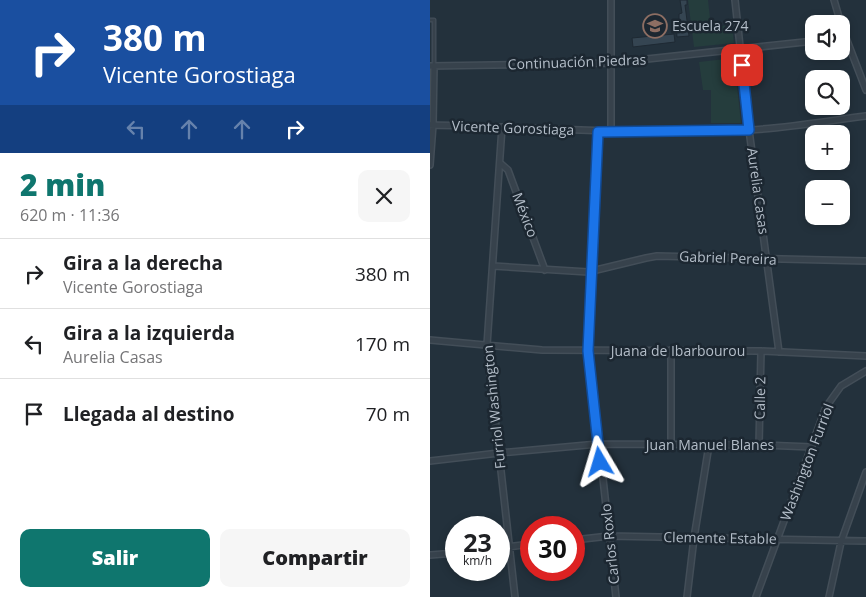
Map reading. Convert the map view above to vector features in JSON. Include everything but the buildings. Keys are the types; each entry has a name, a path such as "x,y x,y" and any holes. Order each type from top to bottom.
{"street":[{"path":"611,0 611,132"},
{"name":"Aurelia Casas","path":"735,0 749,130 779,352"},
{"path":"834,0 838,15"},
{"name":"Continuación Piedras","path":"432,66 610,63 805,42"},
{"path":"850,52 866,90"},
{"path":"430,165 432,66"},
{"name":"Vicente Gorostiaga","path":"432,126 502,127 598,132 749,130 781,128 866,116"},
{"name":"Furriol Washington","path":"502,127 487,345 505,516"},
{"name":"Carlos Roxlo","path":"598,132 588,351 616,597"},
{"name":"México","path":"500,163 508,170 545,270"},
{"name":"Gabriel Pereira","path":"493,266 592,272 657,256 866,261"},
{"name":"Juana de Ibarbourou","path":"430,340 542,350 761,351 866,356"},
{"path":"671,350 671,445"},
{"name":"Calle 2","path":"759,445 761,351"},
{"name":"Washington Furriol","path":"756,597 826,407 841,386 866,371"},
{"name":"Juan Manuel Blanes","path":"430,461 598,444 812,447"},
{"path":"687,597 694,538 709,445"},
{"path":"829,597 842,542 866,472"},
{"name":"Clemente Estable","path":"585,539 609,536 866,541"},
{"path":"430,555 445,553"},
{"name":"Furriol Washington","path":"510,555 515,597"}],"lane":[{"path":"430,20 434,20 432,66"}],"green space":[{"path":"688,0 708,0 711,27 732,25 734,43 694,47"},
{"path":"734,58 741,123 711,123 711,90 703,90 699,62"}],"place":[{"name":"Escuela 274","path":"655,26"}],"route":[{"path":"600,462 588,351 598,132 749,130 742,65"}]}
